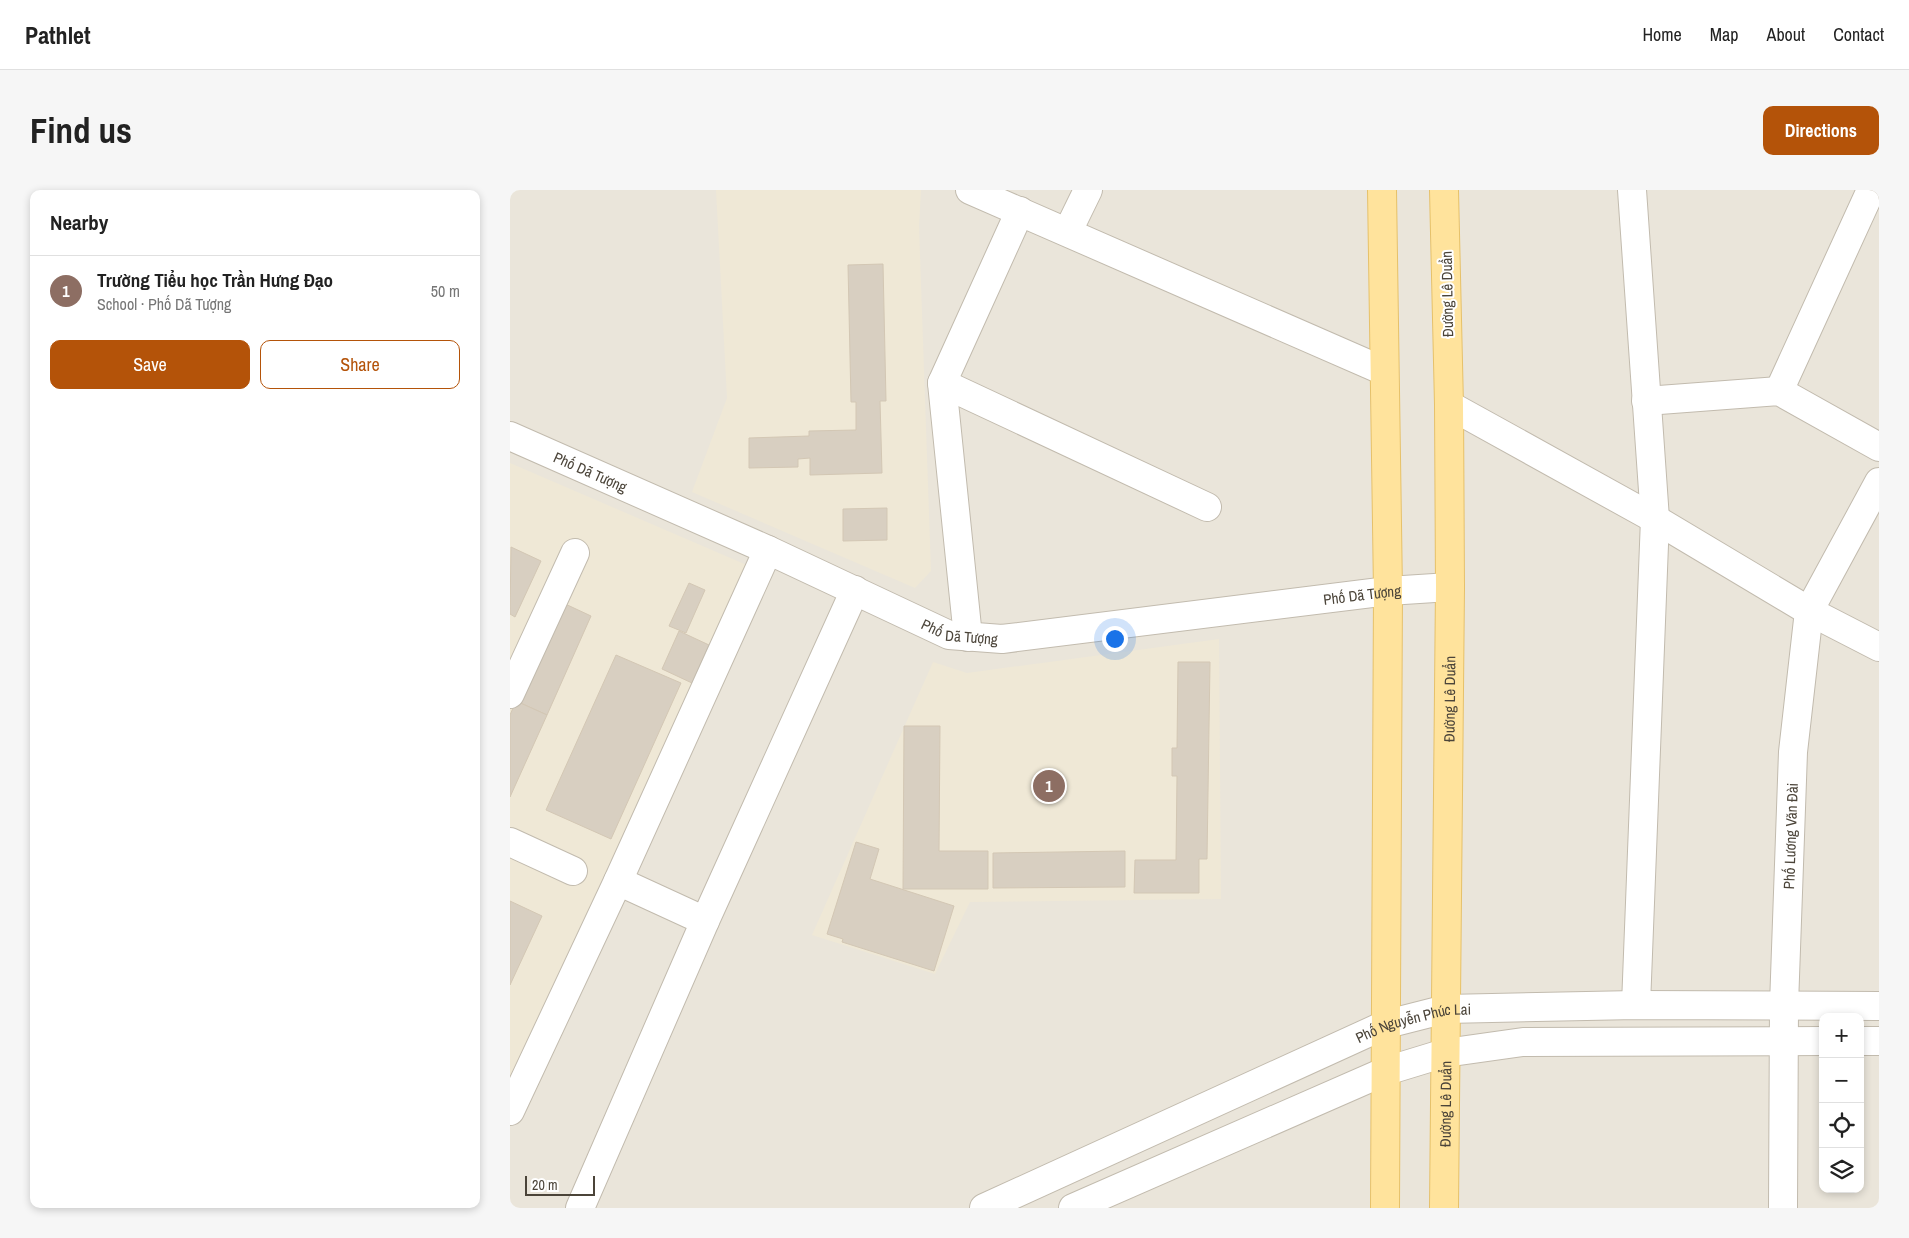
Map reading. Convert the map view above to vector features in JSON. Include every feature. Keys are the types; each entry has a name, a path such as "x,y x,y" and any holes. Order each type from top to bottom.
{"main road":[{"path":"1382,190 1388,591 1385,1208"},
{"name":"Đường Lê Duẩn","path":"1444,190 1449,406 1450,587 1444,1208"}],"street":[{"path":"970,190 1384,371"},
{"path":"1068,232 1088,190"},
{"path":"1632,190 1655,518 1636,1005"},
{"path":"1778,391 1870,209"},
{"path":"968,637 942,383 1020,211"},
{"path":"942,383 1207,507"},
{"path":"1646,401 1778,391 1879,447"},
{"path":"1449,406 1655,518 1809,611 1879,647"},
{"name":"Phố Dã Tượng","path":"510,436 768,550 949,635 1002,639 1388,591 1450,587"},
{"name":"Phố Lương Văn Đài","path":"1783,1208 1784,1005 1793,752 1809,611 1879,482"},
{"path":"510,1111 618,882 768,550"},
{"path":"510,694 575,553"},
{"path":"580,1208 705,921 855,590"},
{"path":"510,842 573,871"},
{"path":"618,882 705,921"},
{"name":"Phố Nguyễn Phúc Lai","path":"984,1208 1387,1024 1446,1009 1636,1005 1879,1006"},
{"path":"1079,1166 1086,1205 1386,1071 1445,1053 1523,1042 1819,1040"},
{"path":"1864,1041 1879,1041"}],"shaded area":[{"path":"510,190 1879,190 1879,1208 510,1208"},
{"path":"716,190 921,190 919,226 931,571 915,588 692,492 727,398"},
{"path":"510,463 749,566 510,1083"},
{"path":"1219,639 1221,899 970,902 935,974 812,935 933,662 967,673"}],"building":[{"path":"883,264 886,401 880,401 882,473 810,475 810,458 798,459 798,467 749,468 749,438 809,436 809,431 856,430 856,402 851,402 848,265"},
{"path":"887,508 887,540 843,541 843,509"},
{"path":"511,547 541,561 515,617 510,614"},
{"path":"689,583 705,590 686,633 669,626"},
{"path":"561,602 591,616 547,715 516,701"},
{"path":"679,631 709,645 692,683 662,669"},
{"path":"616,655 681,683 611,839 546,810"},
{"path":"1178,662 1210,662 1207,859 1199,859 1199,893 1134,893 1135,860 1176,860 1177,776 1172,776 1172,748 1177,748"},
{"path":"516,701 547,715 510,797 510,715"},
{"path":"904,726 940,726 939,851 988,851 988,889 903,889"},
{"path":"856,842 879,849 870,879 954,906 934,971 842,942 843,939 827,934"},
{"path":"1125,851 1125,887 993,888 993,853"},
{"path":"510,901 542,916 510,985"}],"place":[{"name":"Trường Tiểu học Trần Hưng Đạo","path":"1049,786"}]}
